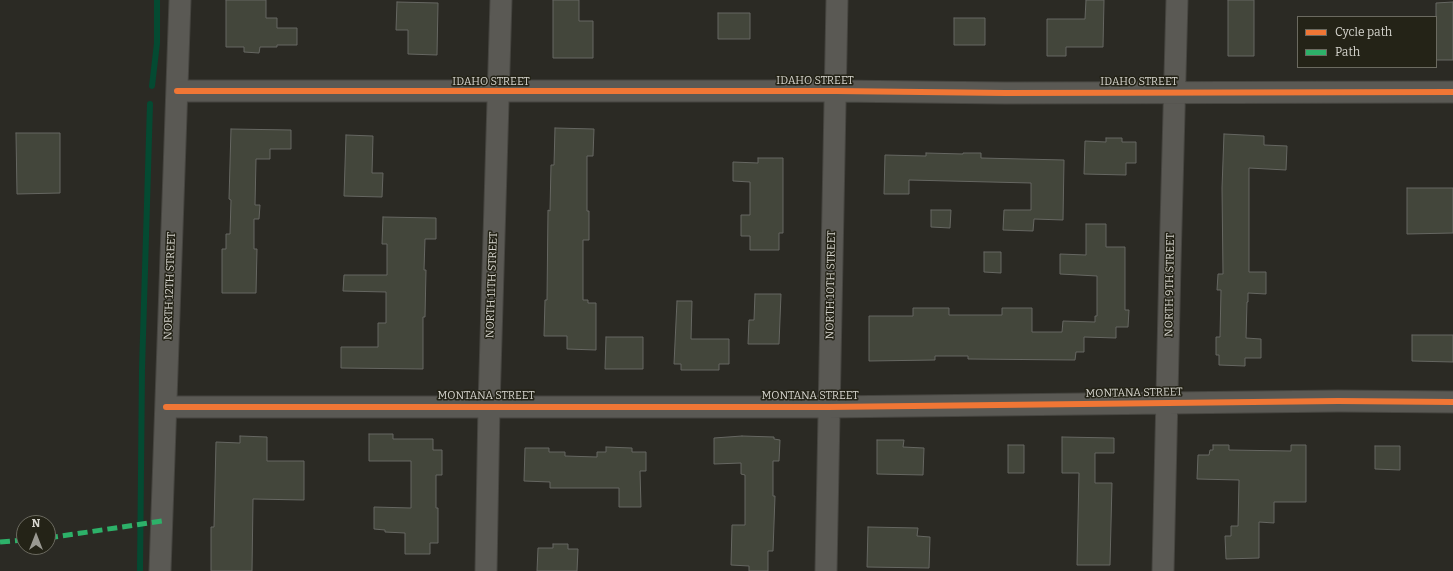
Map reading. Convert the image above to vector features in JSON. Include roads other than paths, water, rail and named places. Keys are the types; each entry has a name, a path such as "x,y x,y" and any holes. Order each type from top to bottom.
{"street":[{"name":"NORTH 12TH STREET","path":"160,571 180,0"},
{"name":"NORTH 11TH STREET","path":"486,571 488,406 501,0"},
{"name":"NORTH 10TH STREET","path":"826,571 828,406 838,0"},
{"name":"NORTH 9TH STREET","path":"1163,571 1177,0"},
{"name":"IDAHO STREET","path":"177,91 836,91 1005,93 1453,92"},
{"name":"MONTANA STREET","path":"166,406 828,406 1453,402"}],"waterway":[{"path":"152,86 157,43 157,0"},
{"path":"140,571 142,369 150,104"}]}
